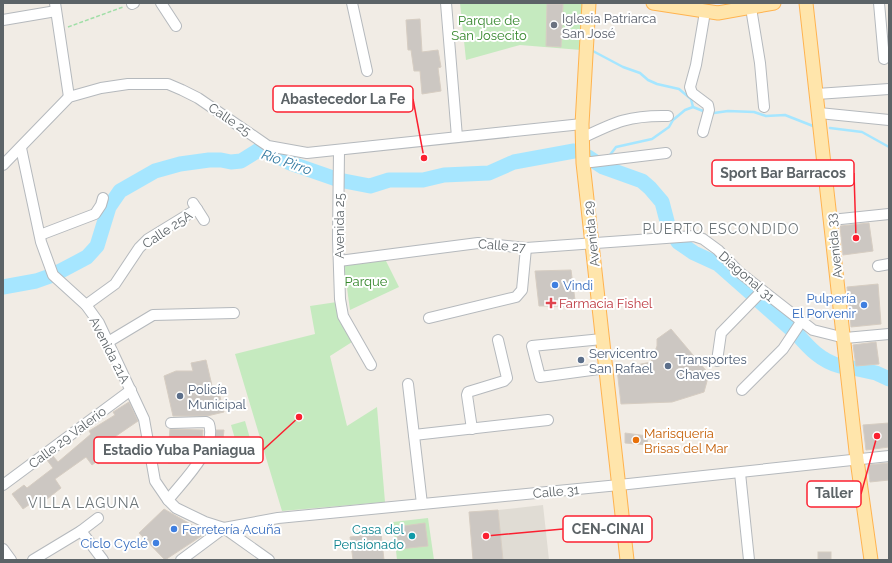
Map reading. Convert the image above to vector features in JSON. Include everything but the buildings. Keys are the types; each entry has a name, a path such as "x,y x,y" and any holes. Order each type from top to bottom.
{"main road":[{"name":"Avenida 29","path":"589,3 582,124 583,163 627,560"},
{"path":"653,3 718,13 774,3"},
{"name":"Avenida 33","path":"806,3 845,338 857,460 871,560"}],"street":[{"path":"161,3 176,26"},
{"path":"352,3 367,71"},
{"path":"446,3 457,137"},
{"path":"879,3 884,59"},
{"path":"3,20 55,7 69,97 3,165"},
{"path":"751,8 760,63 764,107"},
{"path":"703,132 710,110 708,105 692,93 690,87 696,65 705,12"},
{"name":"Calle 25","path":"69,97 101,88 128,84 168,84 198,98 268,146 307,153 339,151 582,124"},
{"path":"817,94 889,89"},
{"path":"819,113 889,120"},
{"path":"582,138 612,123 645,116 668,116"},
{"name":"Avenida 21A","path":"21,148 40,235 53,275 86,305 99,323 131,390 146,426 154,478 168,500 188,514 224,528 269,560"},
{"name":"Avenida 25","path":"339,151 340,298 343,316 371,365"},
{"path":"583,163 666,153"},
{"path":"40,235 95,214 103,198"},
{"name":"Calle 25A","path":"86,305 115,284 139,248 148,239 195,206 204,220"},
{"path":"831,220 889,214"},
{"name":"Diagonal 31","path":"666,237 685,235 703,239 762,291 801,322 817,332 845,338 889,334"},
{"name":"Calle 27","path":"339,261 478,242 526,248 666,237"},
{"path":"429,318 516,297 522,290 526,248"},
{"path":"878,266 889,264"},
{"path":"718,361 721,333 762,291"},
{"path":"108,342 153,315 234,313"},
{"path":"742,390 783,349 801,322"},
{"path":"472,429 467,395 468,392 504,381 506,378 498,340"},
{"path":"602,340 532,346 540,377 606,368"},
{"path":"408,384 422,504"},
{"name":"Calle 29 Valerio","path":"3,485 131,390"},
{"path":"414,435 548,420"},
{"path":"168,500 203,455 210,433 209,424 206,422 171,423"},
{"name":"Calle 31","path":"224,528 278,518 740,473 889,456"},
{"path":"740,473 750,560"},
{"path":"33,560 81,531 98,518"},
{"path":"181,560 224,528"},
{"path":"81,531 103,560"},
{"path":"3,549 11,560"}],"path":[{"path":"59,30 133,4"}],"shaded area":[{"path":"543,505 549,560 503,560 498,510"}],"green space":[{"name":"Parque de San Josecito","path":"460,3 583,3 581,50 520,45 466,60","holes":["547,4 563,5 561,47 546,46"]},
{"name":"Parque","path":"385,259 399,287 350,310 344,266"},
{"path":"337,302 343,325 352,342 330,356 347,426 377,407 385,502 282,511 235,354 315,334 310,306"},
{"path":"245,421 254,452 240,456 231,425"},
{"path":"428,518 434,560 397,560 393,522"}],"waterway":[{"path":"591,50 623,67 640,73 648,80 657,84 679,89 691,99 693,107"},
{"path":"610,155 616,147 652,139 669,127 673,120 685,110 693,107 703,111"},
{"path":"714,113 728,111 754,112 766,116 785,115 813,126"},
{"path":"830,128 862,132 889,147"},
{"name":"Río Pirro","path":"3,287 36,281 53,275 87,257 97,246 109,207 120,191 155,171 180,164 209,160 231,162 241,161 257,151 264,151 290,163 339,180 370,186 389,180 423,180 444,175 489,173 514,162 574,151"},
{"name":"Río Pirro","path":"588,157 603,167 642,181 662,202 668,225 678,242 694,253 718,264 752,294"},
{"name":"Río Pirro","path":"758,300 792,330"},
{"name":"Río Pirro","path":"797,334 821,357 840,366"},
{"name":"Río Pirro","path":"853,368 876,373 889,379"}],"place":[{"name":"Iglesia Patriarca San José","path":"554,25"},
{"name":"Abastecedor La Fe","path":"424,158"},
{"name":"Sport Bar Barracos","path":"856,238"},
{"name":"Vindi","path":"555,285"},
{"name":"Farmacia Fishel","path":"551,303"},
{"name":"Pulpería El Porvenir","path":"864,305"},
{"name":"Servicentro San Rafael","path":"581,360"},
{"name":"Transportes Chaves","path":"668,366"},
{"name":"Policía Municipal","path":"180,396"},
{"name":"Estadio Yuba Paniagua","path":"299,417"},
{"name":"Taller","path":"877,436"},
{"name":"Marisquería Brisas del Mar","path":"636,440"},
{"name":"Ferretería Acuña","path":"174,529"},
{"name":"Casa del Pensionado","path":"412,536"},
{"name":"CEN-CINAI","path":"486,536"},
{"name":"Ciclo Cyclé","path":"156,543"}],"district":[{"name":"PUERTO ESCONDIDO","path":"721,229"},
{"name":"VILLA LAGUNA","path":"84,503"}]}
